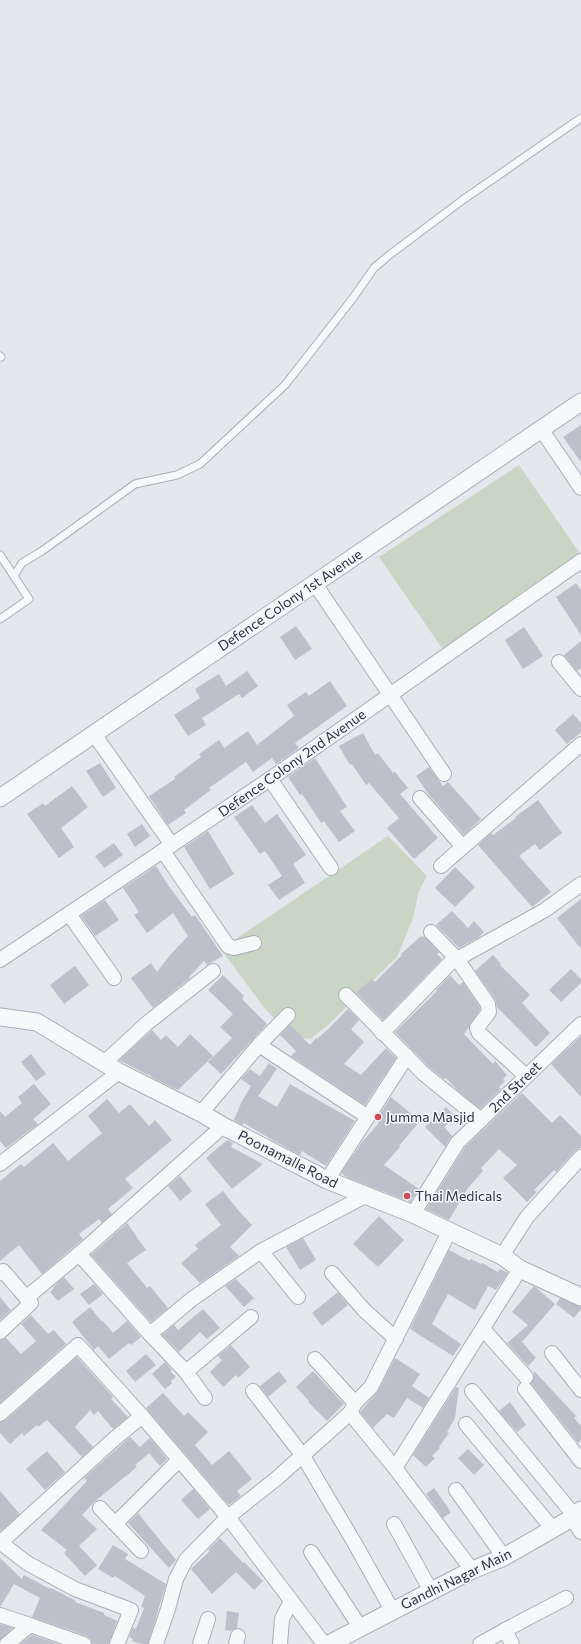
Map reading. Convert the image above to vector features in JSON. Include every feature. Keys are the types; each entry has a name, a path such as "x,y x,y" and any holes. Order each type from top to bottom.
{"street":[{"name":"Defence Colony 1st Avenue","path":"0,798 581,402"},
{"path":"541,429 581,488"},
{"name":"Defence Colony 2nd Avenue","path":"0,960 270,779 581,561"},
{"path":"315,584 444,774"},
{"path":"559,662 581,689"},
{"path":"94,734 228,946 234,948 254,943"},
{"path":"441,866 581,744"},
{"path":"270,779 331,868"},
{"path":"420,798 463,847"},
{"path":"382,1033 450,963 545,910 581,884"},
{"path":"69,914 114,978"},
{"path":"431,932 457,959 488,1004 489,1012 477,1028 479,1033 526,1076"},
{"path":"104,1063 146,1024 213,971"},
{"path":"346,995 424,1074 481,1120"},
{"path":"201,1113 259,1045 288,1015"},
{"name":"Poonamalle Road","path":"0,1017 38,1022 118,1072 201,1113 326,1180 413,1214 502,1256 520,1269 581,1297"},
{"name":"2nd Street","path":"413,1214 458,1142 581,1024"},
{"path":"259,1045 368,1117"},
{"path":"326,1180 407,1056"},
{"path":"0,1164 118,1072"},
{"path":"26,1298 79,1254 223,1126"},
{"path":"502,1256 527,1217 581,1157"},
{"path":"150,1334 192,1299 261,1251 364,1196"},
{"path":"156,1644 176,1579 186,1560 228,1517 303,1456 352,1408 371,1387 449,1232"},
{"path":"261,1251 298,1297"},
{"path":"79,1254 186,1372 205,1398"},
{"path":"395,1468 520,1269"},
{"path":"0,1273 3,1271 31,1303 0,1332"},
{"path":"332,1273 364,1310 396,1338"},
{"path":"186,1372 251,1317"},
{"path":"483,1330 525,1383 581,1461"},
{"path":"0,1414 78,1345 142,1416 228,1517 324,1644"},
{"path":"552,1352 581,1390"},
{"path":"315,1359 472,1570"},
{"path":"253,1391 303,1456 392,1610"},
{"path":"472,1391 577,1519"},
{"path":"117,1644 131,1610 74,1588 27,1563 0,1543 113,1440 142,1416"},
{"path":"466,1424 552,1528"},
{"path":"115,1524 179,1460"},
{"path":"456,1490 504,1557"},
{"path":"100,1508 141,1551"},
{"name":"Gandhi Nagar Main","path":"329,1644 392,1610 472,1570 504,1557 552,1528 577,1519"},
{"path":"394,1524 430,1591"},
{"path":"311,1552 360,1627"},
{"path":"480,1644 566,1598"},
{"path":"280,1644 282,1619 291,1601"},
{"path":"0,1615 84,1644"},
{"path":"200,1644 208,1619"},
{"path":"7,1644 30,1625"},
{"path":"505,1630 512,1644"}],"lane":[{"path":"14,576 22,563 42,551 135,484 177,475 200,464 285,385 353,298 374,268 464,199 581,118"},
{"path":"0,619 29,599 1,557"}],"green space":[{"path":"519,465 581,555 444,651 379,557"},
{"path":"388,836 427,876 419,891 413,918 397,957 327,1026 310,1039 293,1036 265,1009 221,949"}],"building":[{"path":"581,425 581,462 563,437"},
{"path":"576,583 581,590 581,635 556,597"},
{"path":"296,626 312,649 295,660 280,637"},
{"path":"524,627 543,656 523,669 505,640"},
{"path":"581,641 581,668 577,671 564,655"},
{"path":"247,671 258,686 242,698 239,694 202,718 206,725 188,736 174,715 200,698 195,689 219,674 226,686"},
{"path":"330,681 347,706 295,743 299,748 278,763 276,764 272,758 253,772 246,762 209,788 211,790 184,810 186,813 168,825 149,796 175,779 174,777 201,757 199,754 219,740 224,748 248,731 257,745 294,716 287,705 306,692 309,696"},
{"path":"573,714 581,723 581,732 567,744 555,730"},
{"path":"363,733 375,755 378,753 393,773 394,771 408,788 400,794 438,838 414,859 387,828 399,818 369,783 366,785 352,764 350,765 339,746"},
{"path":"315,758 347,807 340,811 355,831 339,842 324,821 321,823 302,794 300,795 288,777"},
{"path":"100,763 116,788 103,797 86,771"},
{"path":"429,767 443,786 448,782 481,819 464,835 430,796 416,776"},
{"path":"72,786 88,807 61,828 74,847 59,858 27,814 43,803 45,806"},
{"path":"538,800 562,833 540,850 535,844 519,856 551,892 532,907 478,845 491,833 493,835"},
{"path":"252,805 265,823 277,814 306,855 293,864 305,883 279,900 268,885 282,876 265,851 260,854 234,817"},
{"path":"142,824 150,836 135,847 127,834"},
{"path":"208,831 234,874 210,889 184,847"},
{"path":"114,843 123,855 104,868 95,856"},
{"path":"156,866 192,917 195,915 223,956 207,965 204,961 189,977 190,978 153,1008 131,978 151,963 157,972 188,936 173,913 147,933 134,915 139,912 123,888"},
{"path":"455,867 475,887 455,907 435,888"},
{"path":"581,899 581,949 557,918"},
{"path":"105,900 119,920 95,936 81,916"},
{"path":"452,911 468,928 474,921 484,932 479,937 459,948 436,925"},
{"path":"421,936 424,936 439,952 437,954 442,959 383,1020 356,993 372,979 375,982 402,955 401,954"},
{"path":"493,955 501,964 500,965 530,995 522,1003 550,1033 536,1047 497,1007 495,999 475,971"},
{"path":"75,966 89,985 64,1004 50,985"},
{"path":"571,969 581,979 581,983 561,1002 549,990"},
{"path":"223,975 244,996 242,999 267,1024 221,1074 208,1062 232,1038 220,1027 233,1014 208,990"},
{"path":"450,975 459,985 463,982 480,1007 480,1010 464,1034 493,1064 495,1061 507,1075 503,1079 505,1081 499,1087 501,1089 480,1109 458,1091 446,1078 444,1079 430,1068 395,1032 437,991 436,990"},
{"path":"348,1009 359,1020 351,1029 364,1042 344,1064 361,1075 386,1048 396,1058 365,1105 291,1056 296,1051 280,1035 290,1025 310,1045"},
{"path":"152,1030 161,1040 166,1035 178,1047 190,1034 213,1056 178,1090 119,1060"},
{"path":"581,1036 581,1097 551,1064"},
{"path":"31,1054 46,1074 36,1081 21,1062"},
{"path":"269,1063 277,1069 258,1096 277,1107 290,1084 355,1121 326,1166 302,1151 300,1155 244,1123 242,1125 234,1120 242,1101 251,1086 241,1079 250,1069 260,1076"},
{"path":"34,1084 51,1104 33,1119 38,1124 6,1148 0,1141 0,1111 5,1117 22,1103 18,1097"},
{"path":"522,1093 552,1123 560,1115 581,1136 581,1147 575,1151 556,1172 554,1170 534,1190 537,1192 527,1202 503,1178 517,1165 499,1149 481,1168 483,1171 468,1188 449,1220 426,1209 465,1147"},
{"path":"391,1097 420,1121 384,1165 419,1189 410,1202 348,1178 341,1173 362,1142 379,1123 376,1120"},
{"path":"107,1099 119,1113 130,1104 149,1126 155,1120 172,1140 125,1179 133,1188 108,1209 112,1214 102,1223 99,1219 79,1234 83,1239 42,1274 19,1245 0,1261 0,1181 21,1164 24,1167 53,1143 68,1161 102,1133 88,1116"},
{"path":"446,1107 456,1117 444,1127 452,1136 445,1147 425,1127"},
{"path":"227,1140 233,1143 231,1147 263,1164 232,1189 206,1158"},
{"path":"180,1176 192,1191 180,1201 168,1186"},
{"path":"223,1191 252,1225 230,1247 239,1256 200,1283 181,1263 198,1249 195,1245 221,1225 205,1204"},
{"path":"379,1216 404,1240 378,1267 353,1244"},
{"path":"127,1223 146,1250 127,1263 147,1288 150,1286 168,1308 151,1322 91,1255"},
{"path":"303,1238 316,1260 300,1270 286,1247"},
{"path":"449,1250 470,1261 471,1259 481,1264 482,1263 498,1272 500,1269 508,1273 496,1290 488,1286 475,1310 448,1294 432,1324 461,1344 453,1356 410,1329"},
{"path":"64,1277 74,1289 58,1301 50,1292 54,1288 53,1287"},
{"path":"236,1279 254,1298 244,1307 225,1286"},
{"path":"94,1284 103,1294 89,1305 80,1294"},
{"path":"534,1286 555,1304 522,1342 536,1358 528,1366 507,1343 528,1325 512,1312"},
{"path":"338,1292 348,1305 322,1326 312,1313"},
{"path":"0,1297 11,1310 0,1320"},
{"path":"560,1298 581,1307 574,1318 556,1304"},
{"path":"90,1307 113,1333 127,1321 141,1337 131,1345 129,1343 109,1359 98,1346 94,1350 72,1322"},
{"path":"203,1309 220,1328 207,1339 200,1332 179,1352 162,1335 174,1325 178,1330"},
{"path":"31,1315 48,1334 54,1330 66,1344 0,1403 0,1340 6,1338 21,1354 36,1341 21,1324"},
{"path":"231,1345 250,1367 238,1378 236,1375 223,1387 210,1372 222,1360 218,1356"},
{"path":"146,1354 156,1365 135,1382 126,1371"},
{"path":"77,1357 113,1397 111,1399 128,1417 113,1429 98,1411 94,1415 90,1410 75,1427 93,1447 82,1457 47,1420 38,1427 37,1425 24,1436 22,1433 10,1444 0,1433 0,1422 6,1420"},
{"path":"395,1358 420,1374 412,1386 429,1398 423,1408 407,1398 394,1418 387,1414 373,1428 360,1412 378,1391"},
{"path":"165,1362 172,1370 170,1371 176,1377 165,1389 152,1374"},
{"path":"279,1371 287,1381 268,1397 260,1386"},
{"path":"313,1371 344,1404 327,1421 308,1402 309,1401 296,1387"},
{"path":"534,1371 576,1416 574,1418 581,1426 581,1440 578,1443 531,1383 534,1379"},
{"path":"456,1387 459,1388 455,1418 447,1432 449,1433 439,1447 440,1448 432,1456 435,1458 426,1467 413,1455"},
{"path":"163,1393 184,1416 188,1412 208,1432 195,1445 212,1465 229,1451 252,1479 237,1491 241,1496 229,1505 146,1408"},
{"path":"510,1402 526,1425 517,1432 499,1411"},
{"path":"130,1437 140,1447 150,1438 167,1459 160,1466 149,1453 135,1465 137,1467 94,1502 82,1515 97,1529 79,1546 97,1565 85,1576 64,1553 67,1550 41,1530 87,1481 84,1478"},
{"path":"468,1449 484,1465 474,1475 458,1458"},
{"path":"47,1451 65,1472 45,1490 26,1469"},
{"path":"434,1488 451,1512 443,1518 426,1494"},
{"path":"193,1489 210,1509 198,1519 181,1500"},
{"path":"0,1491 20,1514 0,1532"},
{"path":"138,1513 176,1560 169,1568 128,1523"},
{"path":"220,1538 243,1563 244,1562 263,1581 254,1590 236,1572 212,1594 191,1569 210,1551 208,1550"},
{"path":"113,1545 128,1554 125,1559 166,1584 148,1644 141,1644 132,1641 133,1639 129,1637 133,1627 136,1629 144,1608 141,1607 145,1596 115,1576 113,1578 98,1569"},
{"path":"0,1558 22,1579 24,1575 76,1601 75,1602 104,1613 104,1615 117,1621 109,1644 92,1644 91,1639 87,1636 32,1617 40,1598 14,1584 0,1607"},
{"path":"227,1611 239,1613 237,1628 231,1631 225,1630"},
{"path":"0,1624 13,1628 0,1640"},
{"path":"32,1635 58,1644 20,1644"}],"place":[{"name":"Jumma Masjid","path":"378,1117"},
{"name":"Thai Medicals","path":"407,1196"}]}
